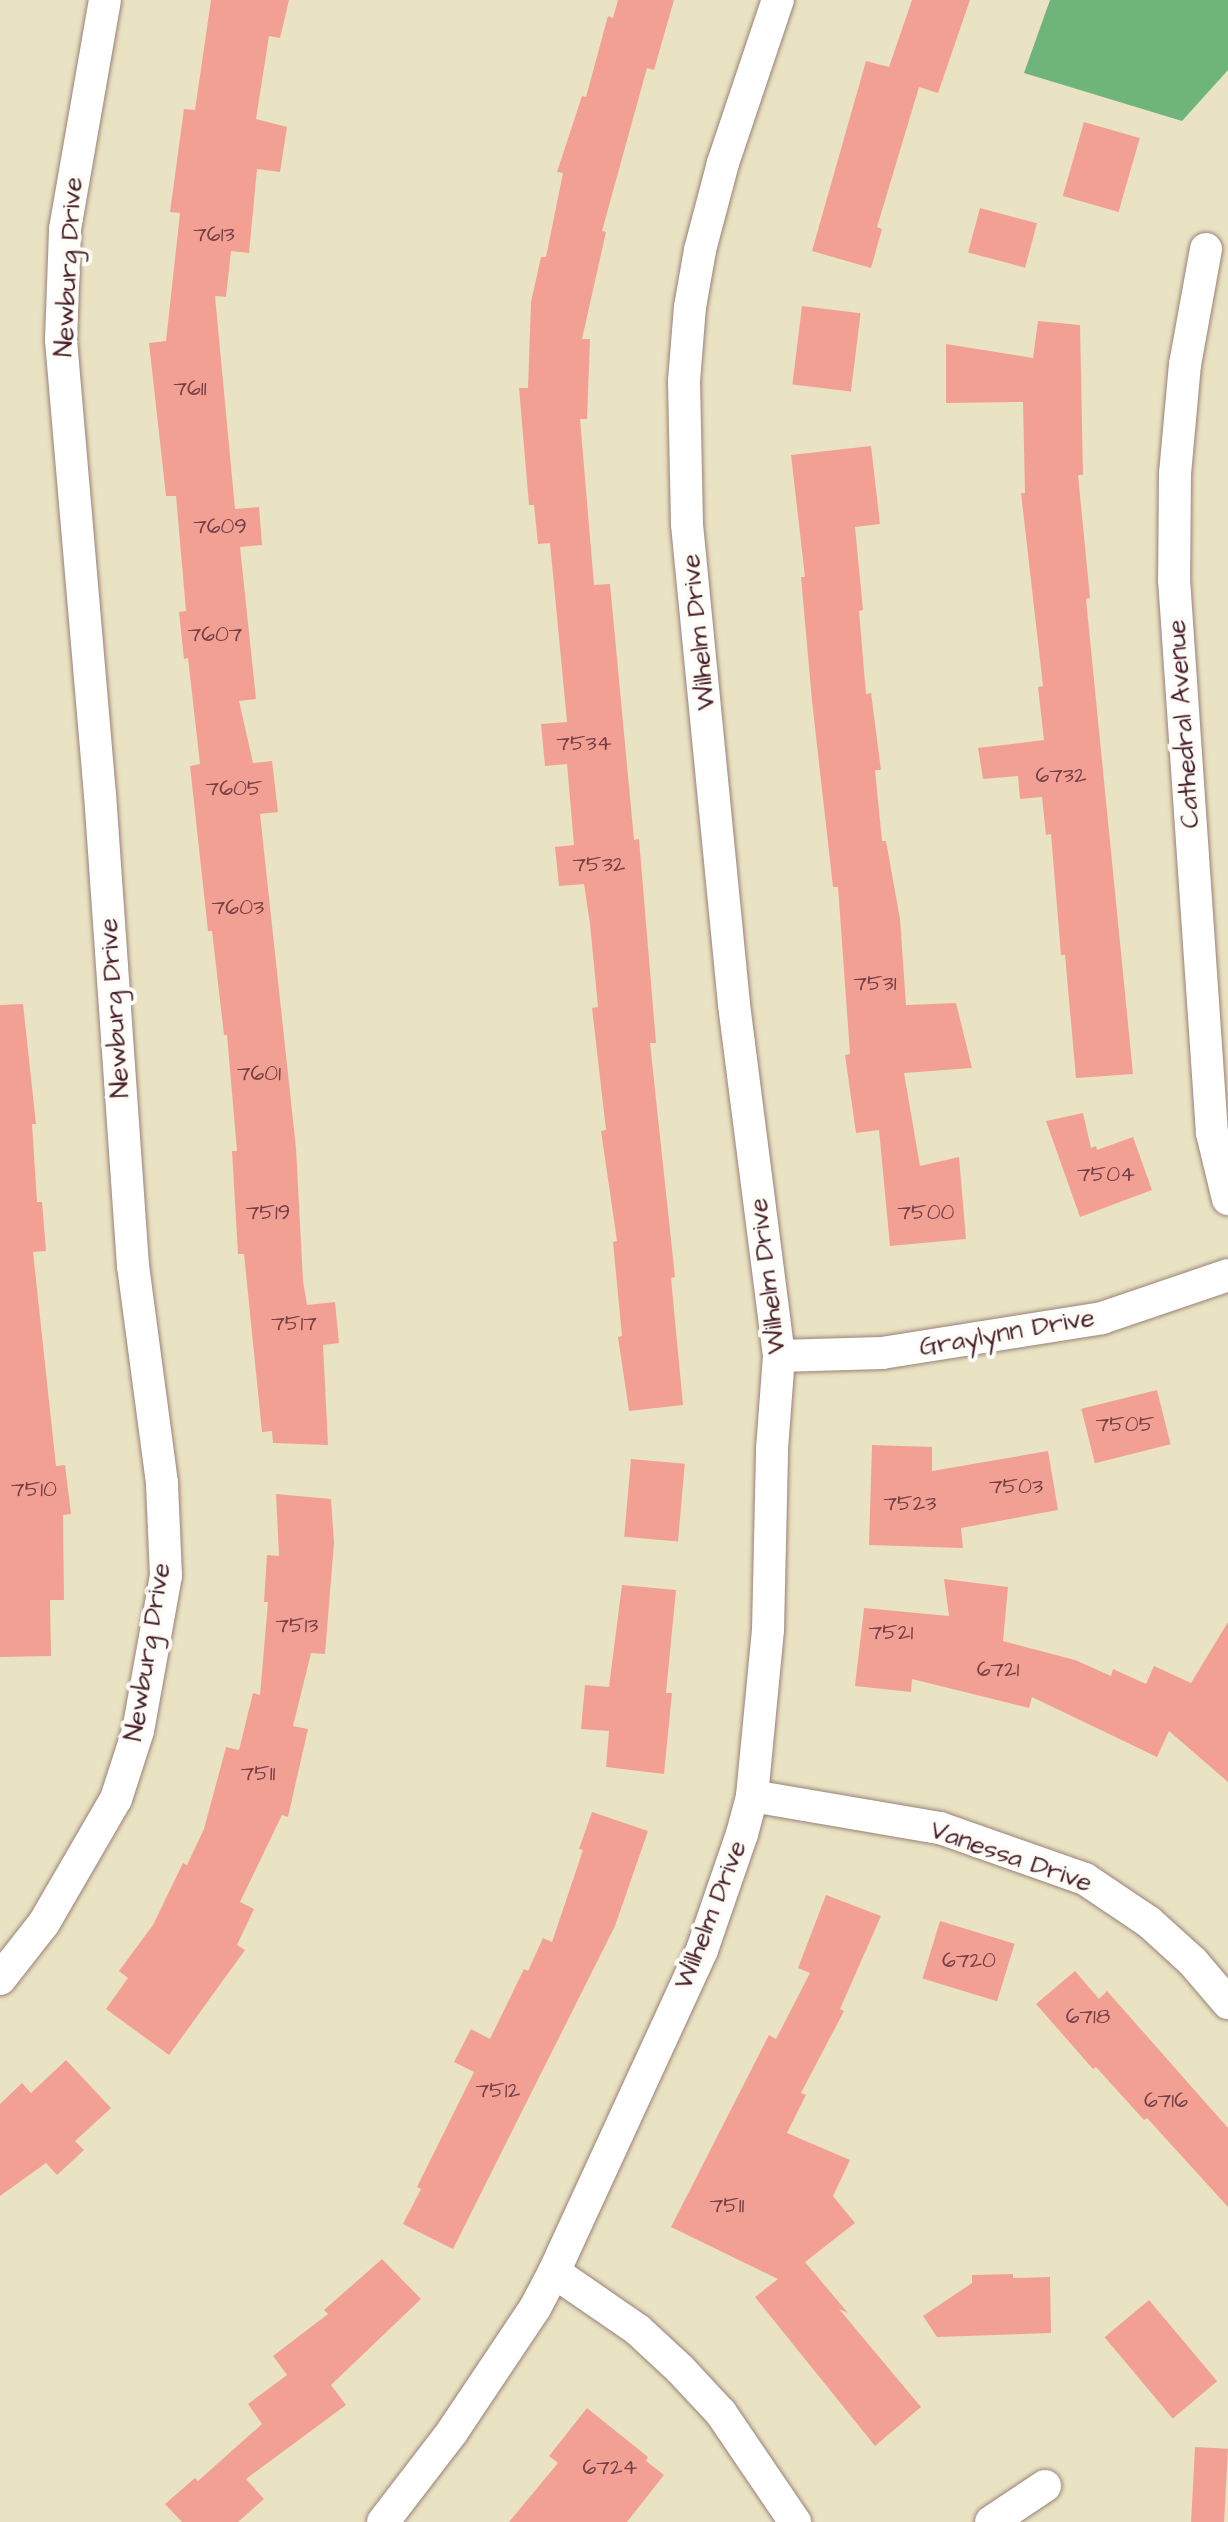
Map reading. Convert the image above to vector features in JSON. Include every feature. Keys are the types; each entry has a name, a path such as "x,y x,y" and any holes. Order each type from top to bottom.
{"street":[{"name":"Newburg Drive","path":"0,1979 44,1923 116,1799 138,1731 166,1576 162,1483 133,1266 100,795 61,340 65,229 105,0"},
{"name":"Wilhelm Drive","path":"383,2522 470,2406 535,2308 554,2272 702,1950 752,1796 768,1630 772,1449 779,1356 734,1004 687,524 684,381 690,307 700,250 723,163 778,0"},
{"name":"Cathedral Avenue","path":"1206,249 1185,364 1175,474 1174,579 1211,1118 1228,1199"},
{"name":"Graylynn Drive","path":"779,1356 882,1353 1102,1318 1228,1275"},
{"name":"Vanessa Drive","path":"752,1796 940,1828 1085,1879 1149,1922 1193,1962 1228,2003"},
{"path":"554,2272 638,2330 680,2369 721,2413 795,2522"},
{"path":"991,2522 1045,2486"}],"green space":[{"path":"1050,0 1228,0 1228,70 1182,121 1024,73"}],"building":[{"path":"211,0 289,0 280,38 269,36 256,119 287,127 280,172 257,169 249,253 231,251 226,297 215,296 235,509 259,507 262,545 240,547 256,699 239,701 253,763 272,761 278,812 260,814 296,1148 303,1281 307,1305 335,1302 339,1343 323,1345 328,1445 273,1443 272,1431 262,1432 244,1254 238,1254 232,1151 237,1151 227,1035 224,1035 212,931 208,931 190,766 200,764 188,658 184,659 179,612 186,611 176,496 166,496 149,343 166,341 180,213 170,212 184,109 195,110"},
{"path":"618,0 674,0 654,70 647,68 602,231 606,232 582,339 590,339 587,419 580,419 594,585 610,584 634,840 639,839 656,1043 650,1043 675,1277 671,1278 683,1405 629,1411 618,1337 622,1336 613,1242 617,1241 601,1131 606,1130 592,1008 598,1007 590,924 584,884 559,886 555,847 574,845 567,764 545,766 541,724 567,722 550,543 538,544 534,505 529,505 519,388 528,388 531,302 541,257 546,257 563,173 557,172 582,96 586,97 608,16 613,18"},
{"path":"912,0 970,0 938,93 919,87 877,227 882,229 871,268 812,251 866,61 889,67"},
{"path":"1084,122 1140,138 1119,212 1063,196"},
{"path":"980,208 1037,223 1025,268 968,252"},
{"path":"802,306 861,313 851,392 792,384"},
{"path":"1038,321 1080,325 1083,475 1078,475 1090,598 1086,599 1133,1074 1076,1078 1051,834 1046,835 1042,797 1020,799 1018,776 983,779 978,748 1044,740 1038,687 1043,686 1021,493 1025,493 1023,402 946,403 946,344 1033,358"},
{"path":"871,446 880,524 855,527 863,610 859,611 866,694 871,693 881,770 875,770 882,841 886,841 900,919 906,1005 956,1003 972,1068 904,1073 920,1166 959,1157 966,1239 890,1246 879,1130 856,1133 845,1055 850,1054 838,887 833,887 812,701 801,577 805,577 791,455"},
{"path":"23,1004 36,1124 32,1124 37,1202 42,1202 46,1251 33,1252 56,1466 65,1465 71,1514 63,1515 64,1600 50,1600 51,1656 0,1657 0,1005"},
{"path":"1083,1113 1091,1148 1096,1146 1097,1150 1133,1137 1152,1190 1080,1217 1046,1121"},
{"path":"1157,1390 1171,1444 1095,1463 1081,1409"},
{"path":"872,1445 932,1447 932,1471 1048,1451 1058,1510 961,1528 963,1548 869,1545"},
{"path":"631,1459 685,1464 678,1541 624,1537"},
{"path":"276,1494 331,1499 334,1543 325,1654 311,1653 293,1726 308,1729 288,1817 282,1815 240,1902 254,1909 237,1945 245,1950 169,2055 106,2009 128,1978 119,1971 153,1925 183,1863 187,1865 204,1829 226,1747 239,1750 253,1693 260,1695 268,1602 264,1602 267,1555 279,1556"},
{"path":"944,1579 1008,1587 1003,1641 1075,1660 1111,1676 1113,1669 1146,1684 1154,1666 1191,1683 1228,1622 1228,1782 1169,1731 1157,1757 1032,1697 1029,1708 912,1679 911,1692 855,1686 864,1608 949,1616"},
{"path":"622,1585 676,1590 666,1693 672,1693 664,1774 606,1767 609,1731 581,1729 585,1685 609,1687"},
{"path":"592,1812 648,1831 615,1926 453,2249 403,2224 421,2189 417,2187 474,2072 454,2062 471,2029 490,2039 524,1969 528,1971 543,1938 552,1942 583,1850 579,1849"},
{"path":"826,1895 881,1916 840,2009 844,2011 801,2093 806,2095 787,2133 850,2160 833,2196 855,2223 805,2262 848,2313 839,2309 921,2407 875,2446 755,2297 778,2279 671,2227 769,2035 776,2039 810,1973 798,1968"},
{"path":"940,1921 1015,1944 997,2001 922,1978"},
{"path":"1075,1971 1099,1999 1107,1991 1228,2128 1228,2207 1147,2118 1144,2120 1096,2067 1093,2069 1036,2004"},
{"path":"66,2060 111,2108 75,2141 84,2150 57,2175 46,2163 0,2196 0,2104 22,2083 31,2093"},
{"path":"382,2259 421,2299 331,2385 346,2405 246,2479 264,2499 238,2522 182,2522 165,2504 195,2478 198,2481 262,2424 248,2404 287,2375 273,2356 328,2314 324,2310"},
{"path":"1013,2274 1013,2278 1050,2277 1051,2333 937,2337 923,2316 972,2283 972,2275"},
{"path":"1149,2300 1217,2381 1173,2418 1105,2337"},
{"path":"587,2408 648,2457 646,2461 664,2475 627,2522 509,2522 558,2463 549,2456"},
{"path":"1195,2447 1228,2449 1224,2522 1191,2522"}]}
